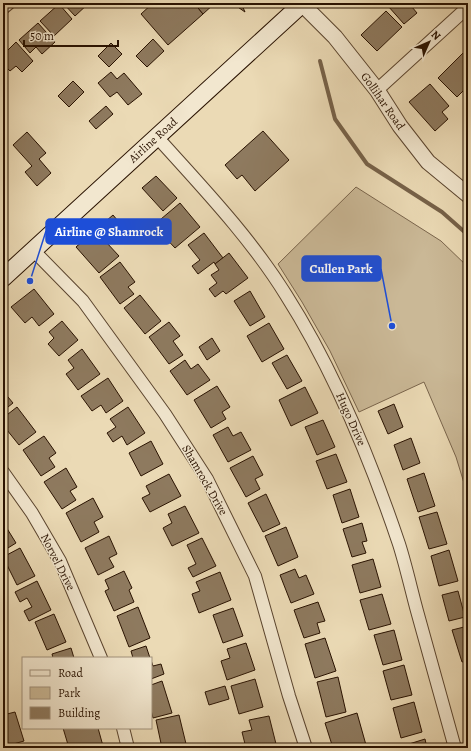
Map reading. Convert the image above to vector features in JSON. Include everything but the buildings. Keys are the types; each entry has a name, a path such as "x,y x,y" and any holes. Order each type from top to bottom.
{"main road":[{"name":"Airline Road","path":"3,278 302,3"}],"street":[{"path":"3,8 8,3"},
{"name":"Gollihar Road","path":"302,3 336,37 377,90 400,126 428,162 468,195"},
{"path":"377,90 468,8"},
{"name":"Hugo Drive","path":"157,137 206,191 249,243 286,294 313,339 341,395 364,448 400,545 455,748"},
{"name":"Shamrock Drive","path":"33,250 83,301 165,414 207,479 255,576 289,696 306,748"},
{"name":"Norvel Drive","path":"3,472 32,513 60,561 101,657"},
{"path":"123,729 128,748"}],"green space":[{"path":"356,187 441,241 468,267 468,496 456,457 424,382 359,412 330,351 278,264"}],"waterway":[{"path":"320,61 335,119 367,164 442,212 468,235"}],"place":[{"name":"Airline @ Shamrock","path":"30,281"},
{"name":"Cullen Park","path":"392,326"}]}
